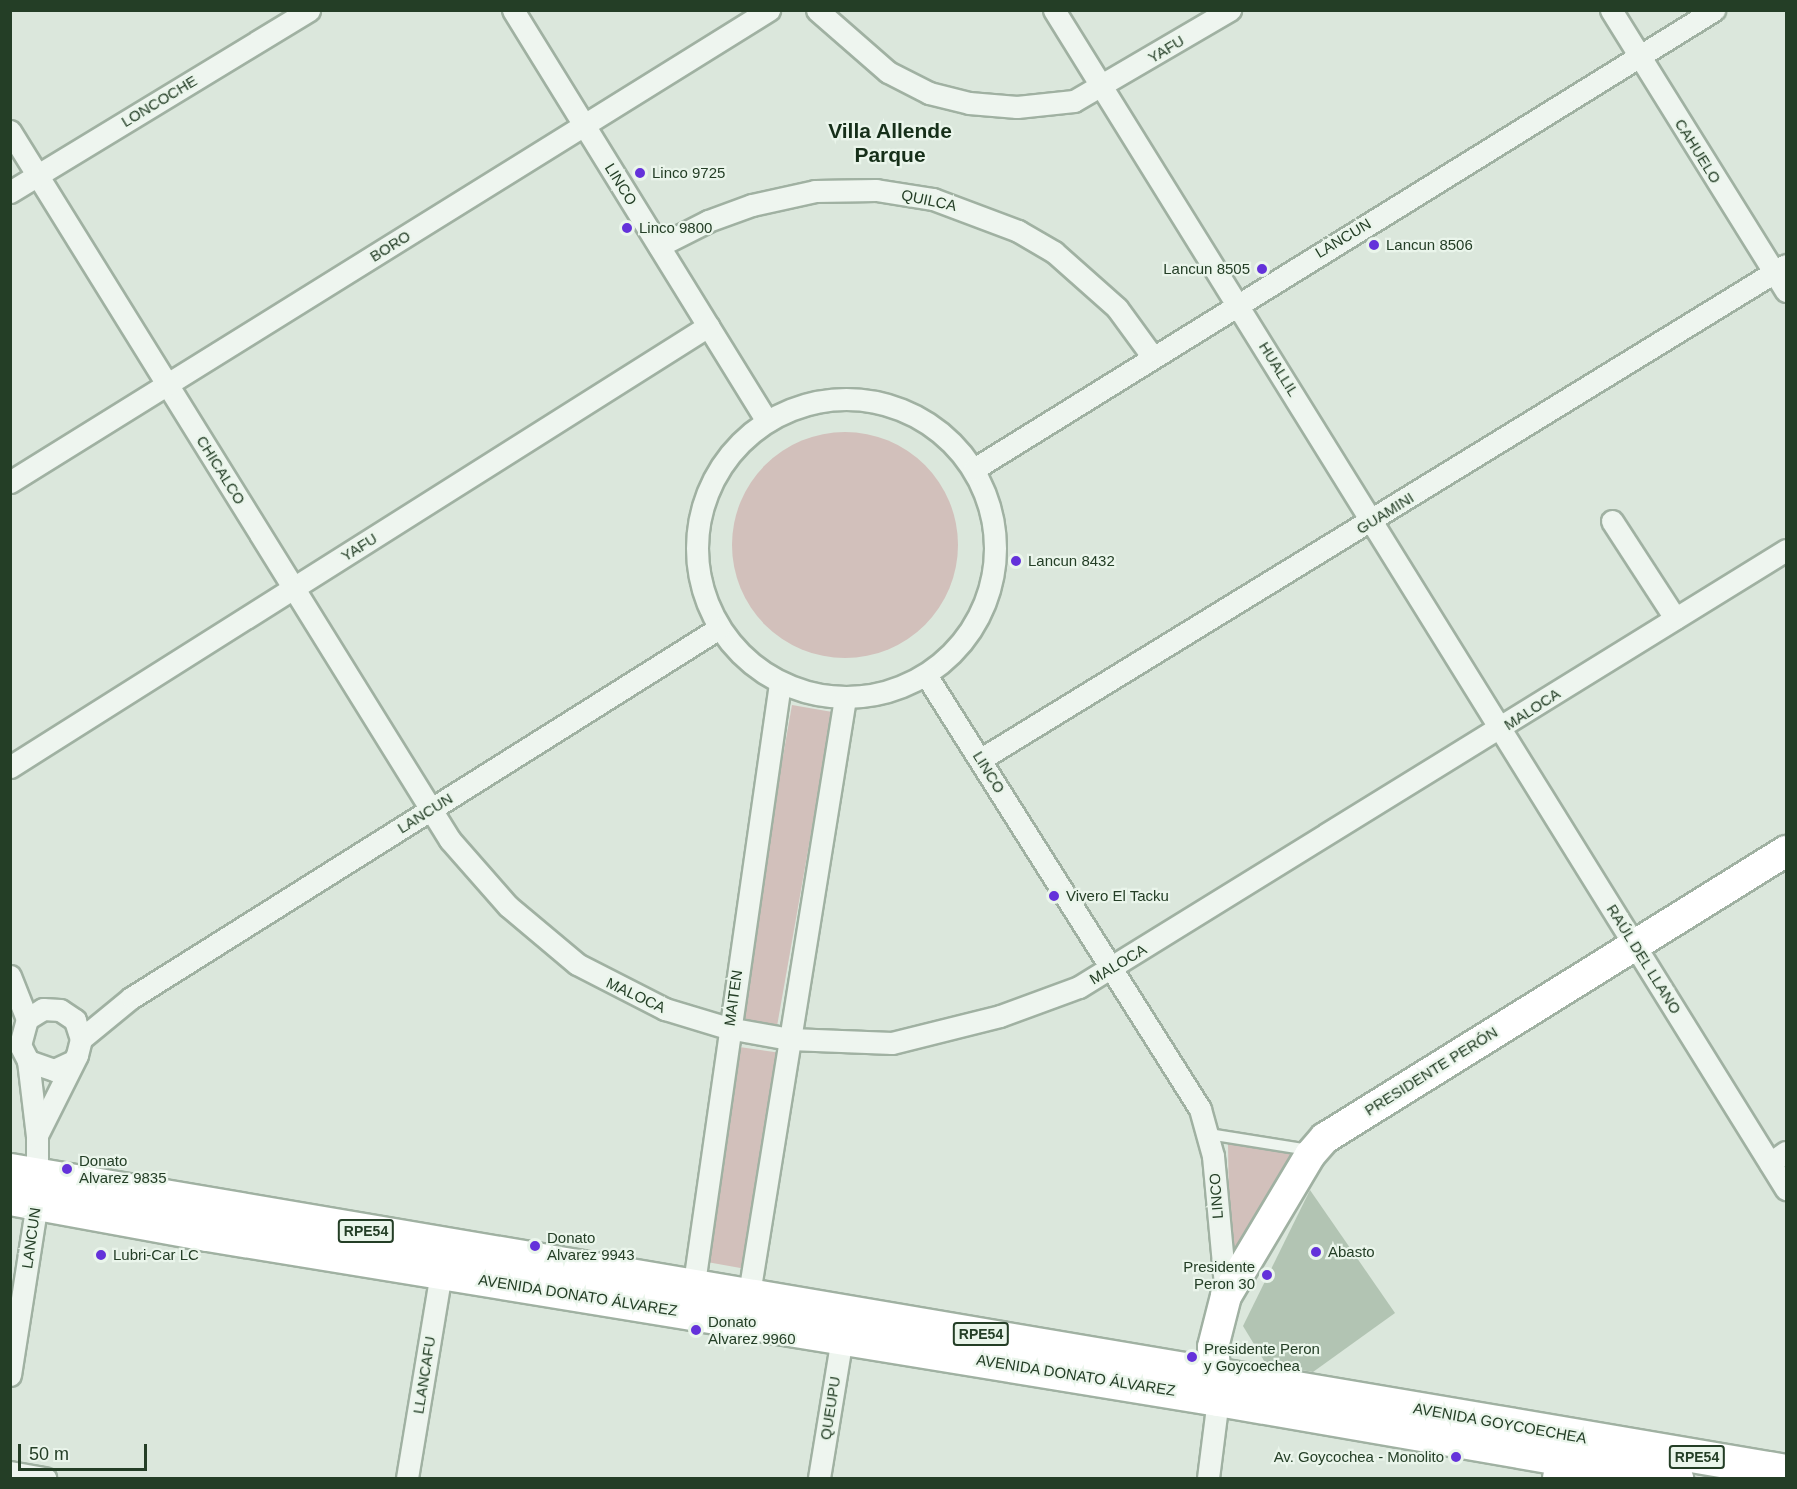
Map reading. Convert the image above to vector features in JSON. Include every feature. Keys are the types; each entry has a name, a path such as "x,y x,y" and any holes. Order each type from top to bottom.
{"main road":[{"name":"PRESIDENTE PERÓN","path":"1216,1385 1213,1347 1226,1296 1313,1150 1344,1125 1786,851"},
{"name":"AVENIDA DONATO ÁLVAREZ","path":"24,1187 441,1272 692,1300"},
{"name":"AVENIDA DONATO ÁLVAREZ","path":"24,1187 746,1309 1216,1385"},
{"name":"AVENIDA DONATO ÁLVAREZ","path":"746,1309 842,1337 1216,1385"},
{"name":"AVENIDA GOYCOECHEA","path":"1216,1385 1676,1479"},
{"name":"AVENIDA GOYCOECHEA","path":"1581,1459 1786,1471"}],"street":[{"name":"LONCOCHE","path":"10,192 309,10"},
{"name":"LINCO","path":"513,10 766,419"},
{"name":"BORO","path":"10,482 769,10"},
{"name":"YAFU","path":"817,10 888,72 929,93 969,103 1017,107 1074,100 1102,88 1230,10"},
{"name":"HUALLIL","path":"1054,10 1502,728"},
{"name":"CAHUELO","path":"1611,10 1780,268 1786,291"},
{"name":"LANCUN","path":"974,469 1237,303 1714,10"},
{"name":"CHICALCO","path":"10,131 429,810"},
{"name":"QUILCA","path":"659,246 730,213 815,191 876,190 933,199 1018,231 1054,252 1117,308 1152,356"},
{"name":"GUAMINI","path":"981,759 1780,268"},
{"name":"YAFU","path":"10,767 708,326"},
{"path":"838,399 878,402 924,421 948,438 974,469 988,499 995,533 995,566 987,599 972,630 950,656 926,675 899,688 845,698 812,694 780,683 743,656 719,628 703,594 698,565 700,518 712,481 734,449 766,419 799,406 838,399"},
{"path":"1612,521 1675,618"},
{"name":"MALOCA","path":"429,810 495,892 569,958 613,986 655,1004 728,1028 790,1039 863,1044 925,1037 1047,1000 1113,968 1786,550"},
{"name":"LANCUN","path":"10,1375 24,1187 37,1136 81,1039 131,998 719,628"},
{"name":"LINCO","path":"926,675 1200,1108 1209,1134 1226,1296"},
{"name":"MAITEN","path":"692,1300 728,1028 780,683"},
{"path":"746,1309 845,698"},
{"name":"RAÚL DEL LLANO","path":"1502,728 1634,944 1778,1157 1786,1189"},
{"path":"14,981 75,1020 81,1039"},
{"path":"14,981 27,1019"},
{"name":"LANCUN","path":"37,1136 28,1061 20,1045 27,1019 34,1012 99,1010 131,998"},
{"path":"28,1061 45,1069 71,1062"},
{"name":"LLANCAFU","path":"407,1479 441,1272"},
{"name":"QUEUPU","path":"819,1479 842,1337"},
{"path":"1208,1479 1216,1385"},
{"path":"10,1472 45,1479"}],"lane":[{"path":"1209,1134 1313,1150"}],"shaded area":[{"path":"834,432 856,432 898,445 925,465 945,492 956,523 958,545 956,567 945,598 925,625 898,645 878,653 856,658 834,658 792,645 773,632 758,617 745,598 737,578 732,556 732,534 745,492 758,473 773,458 792,445 812,437"},
{"path":"792,705 832,712 777,1026 737,1019"},
{"path":"732,1046 781,1053 746,1269 707,1262"},
{"path":"1228,1143 1310,1155 1230,1273"}],"building":[{"name":"Abasto","path":"1310,1190 1395,1313 1313,1372 1266,1364 1243,1326"}],"place":[{"name":"Linco 9725","path":"640,173"},
{"name":"Linco 9800","path":"627,228"},
{"name":"Lancun 8506","path":"1374,245"},
{"name":"Lancun 8505","path":"1262,269"},
{"name":"Lancun 8432","path":"1016,561"},
{"name":"Vivero El Tacku","path":"1054,896"},
{"name":"Donato Alvarez 9835","path":"67,1169"},
{"name":"Donato Alvarez 9943","path":"535,1246"},
{"name":"Abasto","path":"1316,1252"},
{"name":"Lubri-Car LC","path":"101,1255"},
{"name":"Presidente Peron 30","path":"1267,1275"},
{"name":"Donato Alvarez 9960","path":"696,1330"},
{"name":"Presidente Peron y Goycoechea","path":"1192,1357"},
{"name":"Av. Goycochea - Monolito","path":"1456,1457"}],"district":[{"name":"Villa Allende Parque","path":"890,143"}]}
